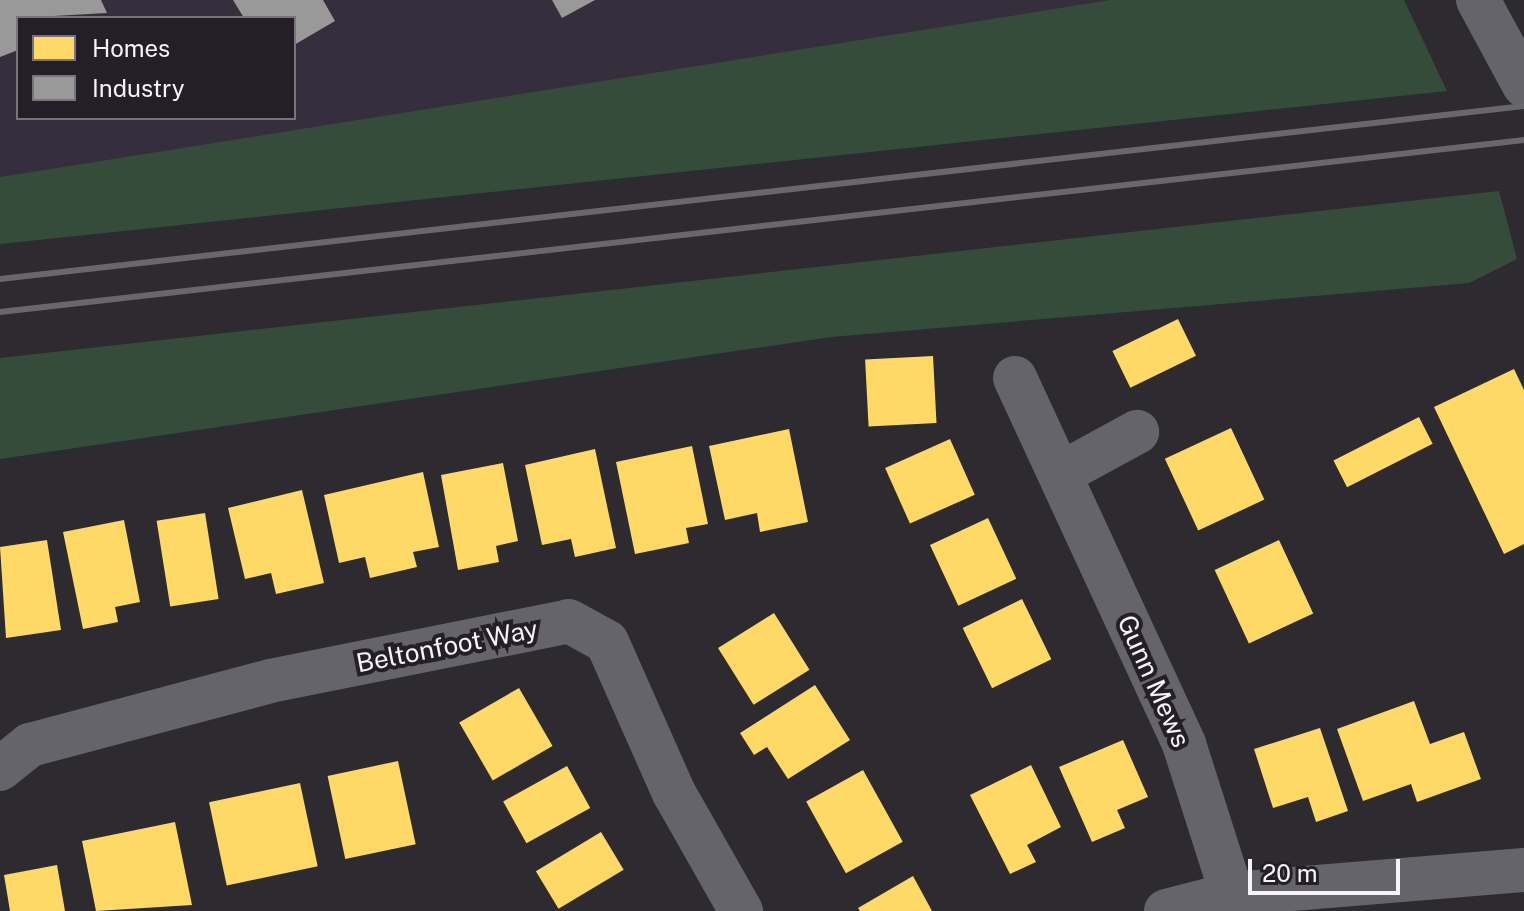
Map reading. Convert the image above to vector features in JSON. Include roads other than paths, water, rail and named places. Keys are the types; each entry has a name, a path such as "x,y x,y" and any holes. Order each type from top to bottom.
{"street":[{"path":"1478,0 1524,85"},
{"name":"Gunn Mews","path":"1015,378 1184,744 1232,894"},
{"path":"1060,474 1137,432"},
{"name":"Beltonfoot Way","path":"0,769 30,745 270,681 569,621 607,642 674,793 741,911"},
{"path":"1166,911 1232,894 1524,870"}],"railway":[{"path":"0,279 1524,106"},
{"path":"0,312 1524,140"}]}
